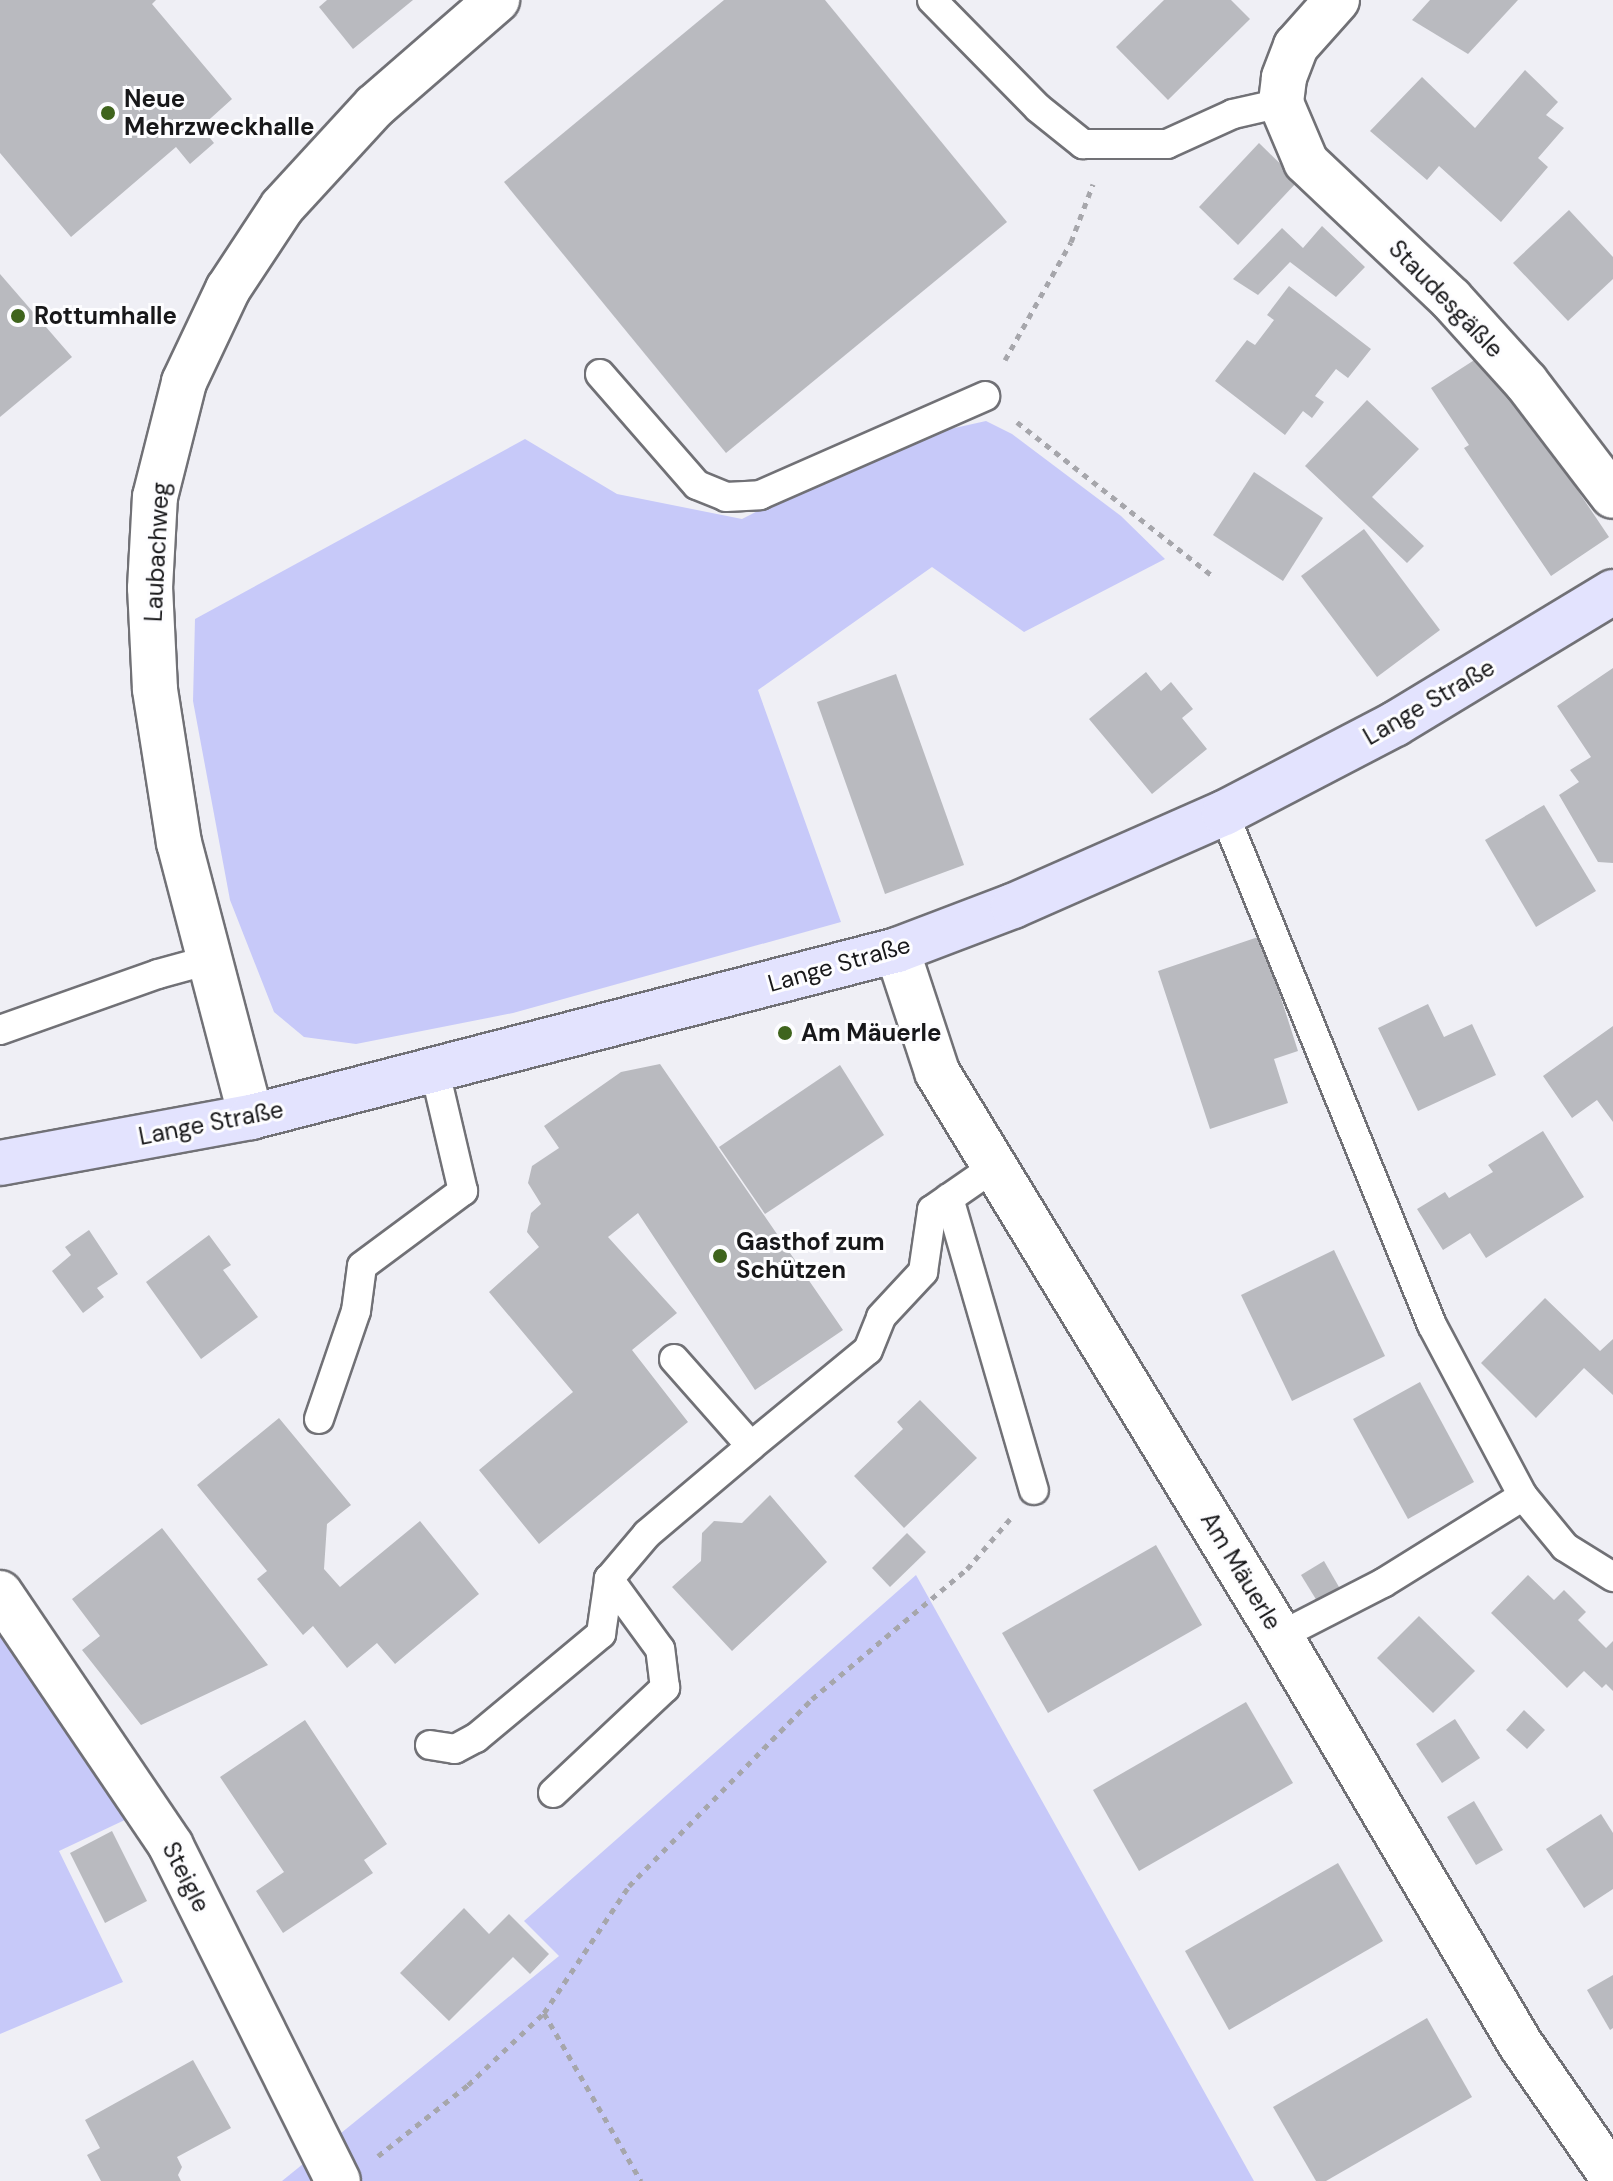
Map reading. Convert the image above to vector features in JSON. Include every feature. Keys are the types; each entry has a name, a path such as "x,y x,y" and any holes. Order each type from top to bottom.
{"street":[{"name":"Laubachweg","path":"251,1117 179,843 155,689 150,588 155,497 184,382 228,289 282,207 375,106 497,0"},
{"path":"1281,103 1284,78 1296,46 1337,0"},
{"name":"Staudesgäßle","path":"1281,103 1306,162 1451,299 1526,382 1613,496"},
{"name":"Lange Straße","path":"0,1163 251,1117 435,1072 897,950 1013,906 1224,813 1395,724 1613,592"},
{"name":"Am Mäuerle","path":"897,950 937,1072 997,1165 1280,1636 1521,2045 1613,2178"},
{"name":"Steigle","path":"0,1593 171,1846 338,2180"}],"lane":[{"path":"932,0 1038,108 1083,144 1167,144 1233,114 1281,103"},
{"path":"600,374 697,485 726,497 760,495 985,396"},
{"path":"1224,813 1432,1325 1523,1496 1565,1547 1613,1577"},
{"path":"0,1030 158,974 209,960"},
{"path":"319,1419 356,1311 362,1266 463,1191 435,1072"},
{"path":"430,1745 455,1749 476,1738 601,1634 609,1579 647,1534 868,1350 881,1317 923,1272 932,1210 997,1165"},
{"path":"949,1198 1034,1490"},
{"path":"674,1359 751,1446"},
{"path":"1280,1636 1383,1583 1523,1496"},
{"path":"553,1793 665,1688 660,1649 609,1579"}],"path":[{"path":"1108,145 1071,242 985,396 1214,577"},
{"path":"338,2180 377,2157 468,2085 544,2013 629,1886 812,1699 967,1569 1034,1490"},
{"path":"544,2013 641,2181"}],"shaded area":[{"path":"986,421 1012,434 1121,516 1165,559 1024,632 932,567 758,690 841,922 513,1013 356,1044 304,1037 274,1012 230,900 193,701 195,619 525,439 617,494 742,519 797,491 941,431"},
{"path":"916,1575 1254,2181 282,2181 559,1956 524,1921"},
{"path":"0,1621 129,1818 59,1851 123,1982 0,2034"}],"building":[{"name":"Neue Mehrzweckhalle","path":"0,0 156,0 152,4 232,99 201,127 214,143 190,164 176,147 71,237 0,153"},
{"path":"327,0 413,0 353,49 319,7"},
{"path":"724,0 825,0 1007,222 726,453 504,182"},
{"path":"1164,0 1231,0 1250,19 1168,100 1116,47"},
{"path":"1430,0 1518,0 1468,54 1412,20"},
{"path":"1525,70 1558,102 1546,115 1564,128 1538,158 1548,167 1501,222 1439,166 1427,180 1370,131 1422,77 1475,128"},
{"path":"1259,143 1298,181 1238,245 1199,207"},
{"path":"1569,210 1613,257 1613,279 1568,321 1513,263"},
{"path":"1322,226 1365,267 1336,297 1290,262 1258,295 1233,279 1282,228 1303,248"},
{"name":"Rottumhalle","path":"0,274 72,357 0,417"},
{"path":"1289,286 1371,349 1348,378 1336,369 1315,396 1324,402 1312,418 1303,411 1285,435 1215,381 1247,340 1255,345 1274,320 1267,315"},
{"path":"1479,357 1523,409 1609,537 1551,576 1464,448 1469,445 1431,388"},
{"path":"1367,400 1419,449 1372,497 1424,546 1407,563 1305,466"},
{"path":"1254,472 1323,518 1283,581 1213,535"},
{"path":"1364,529 1440,630 1377,677 1301,576"},
{"path":"1613,668 1613,863 1598,862 1559,795 1579,782 1570,770 1591,757 1557,706"},
{"path":"1146,672 1161,691 1171,682 1193,709 1182,718 1207,749 1152,794 1089,719"},
{"path":"896,674 964,865 885,894 817,702"},
{"path":"1544,805 1596,891 1536,927 1485,840"},
{"path":"1261,936 1298,1051 1274,1059 1288,1103 1210,1129 1158,971"},
{"path":"1428,1004 1444,1037 1472,1024 1496,1075 1418,1111 1378,1028"},
{"path":"1613,1026 1613,1122 1597,1100 1572,1118 1543,1076"},
{"path":"660,1064 843,1330 755,1390 638,1213 608,1237 677,1313 632,1350 688,1422 539,1544 479,1470 573,1392 489,1292 539,1247 527,1232 531,1213 541,1204 528,1183 532,1166 559,1148 544,1126 621,1072"},
{"path":"840,1065 884,1135 765,1214 719,1147"},
{"path":"1543,1131 1584,1197 1486,1258 1470,1233 1443,1250 1417,1209 1445,1192 1449,1198 1493,1172 1488,1165"},
{"path":"89,1230 118,1274 97,1288 104,1297 83,1313 52,1271 71,1255 65,1247"},
{"path":"209,1235 231,1265 223,1270 258,1317 201,1359 146,1282"},
{"path":"1334,1250 1385,1356 1292,1401 1241,1295"},
{"path":"1545,1298 1600,1351 1613,1339 1613,1395 1584,1368 1536,1418 1481,1363"},
{"path":"1420,1382 1474,1482 1408,1519 1353,1419"},
{"path":"920,1400 977,1458 904,1528 854,1476 903,1429 897,1422"},
{"path":"279,1418 351,1505 327,1524 324,1569 340,1587 420,1521 479,1594 395,1664 377,1643 347,1668 313,1626 303,1635 257,1579 267,1571 197,1485"},
{"path":"770,1495 827,1562 732,1651 672,1587 701,1561 702,1533 714,1521 742,1523"},
{"path":"162,1528 268,1665 141,1725 82,1650 100,1636 72,1599"},
{"path":"907,1533 926,1552 890,1587 872,1568"},
{"path":"1156,1545 1202,1625 1048,1713 1002,1633"},
{"path":"1324,1561 1339,1587 1317,1601 1301,1575"},
{"path":"1528,1575 1554,1600 1564,1590 1586,1612 1578,1620 1606,1648 1613,1641 1613,1691 1606,1684 1602,1688 1584,1671 1567,1688 1491,1613"},
{"path":"1419,1616 1475,1671 1433,1713 1377,1658"},
{"path":"1246,1702 1293,1783 1139,1871 1093,1790"},
{"path":"1524,1710 1545,1730 1527,1749 1506,1730"},
{"path":"1455,1719 1480,1758 1442,1783 1416,1744"},
{"path":"305,1720 387,1844 364,1860 373,1873 283,1933 256,1891 284,1872 220,1777"},
{"path":"1474,1801 1503,1850 1476,1865 1447,1817"},
{"path":"1601,1814 1613,1833 1613,1889 1584,1908 1546,1849"},
{"path":"112,1831 147,1901 105,1923 70,1853"},
{"path":"1338,1863 1383,1941 1229,2030 1185,1951"},
{"path":"464,1908 489,1934 509,1914 549,1954 530,1974 513,1957 449,2021 400,1973"},
{"path":"1613,1975 1613,2028 1610,2030 1587,1990"},
{"path":"1427,2018 1472,2097 1326,2181 1316,2181 1273,2107"},
{"path":"193,2060 231,2128 177,2157 182,2167 178,2175 181,2181 101,2181 87,2155 100,2148 85,2120"}],"place":[{"name":"Neue Mehrzweckhalle","path":"108,113"},
{"name":"Rottumhalle","path":"18,316"},
{"name":"Am Mäuerle","path":"785,1033"},
{"name":"Gasthof zum Schützen","path":"720,1256"}]}
